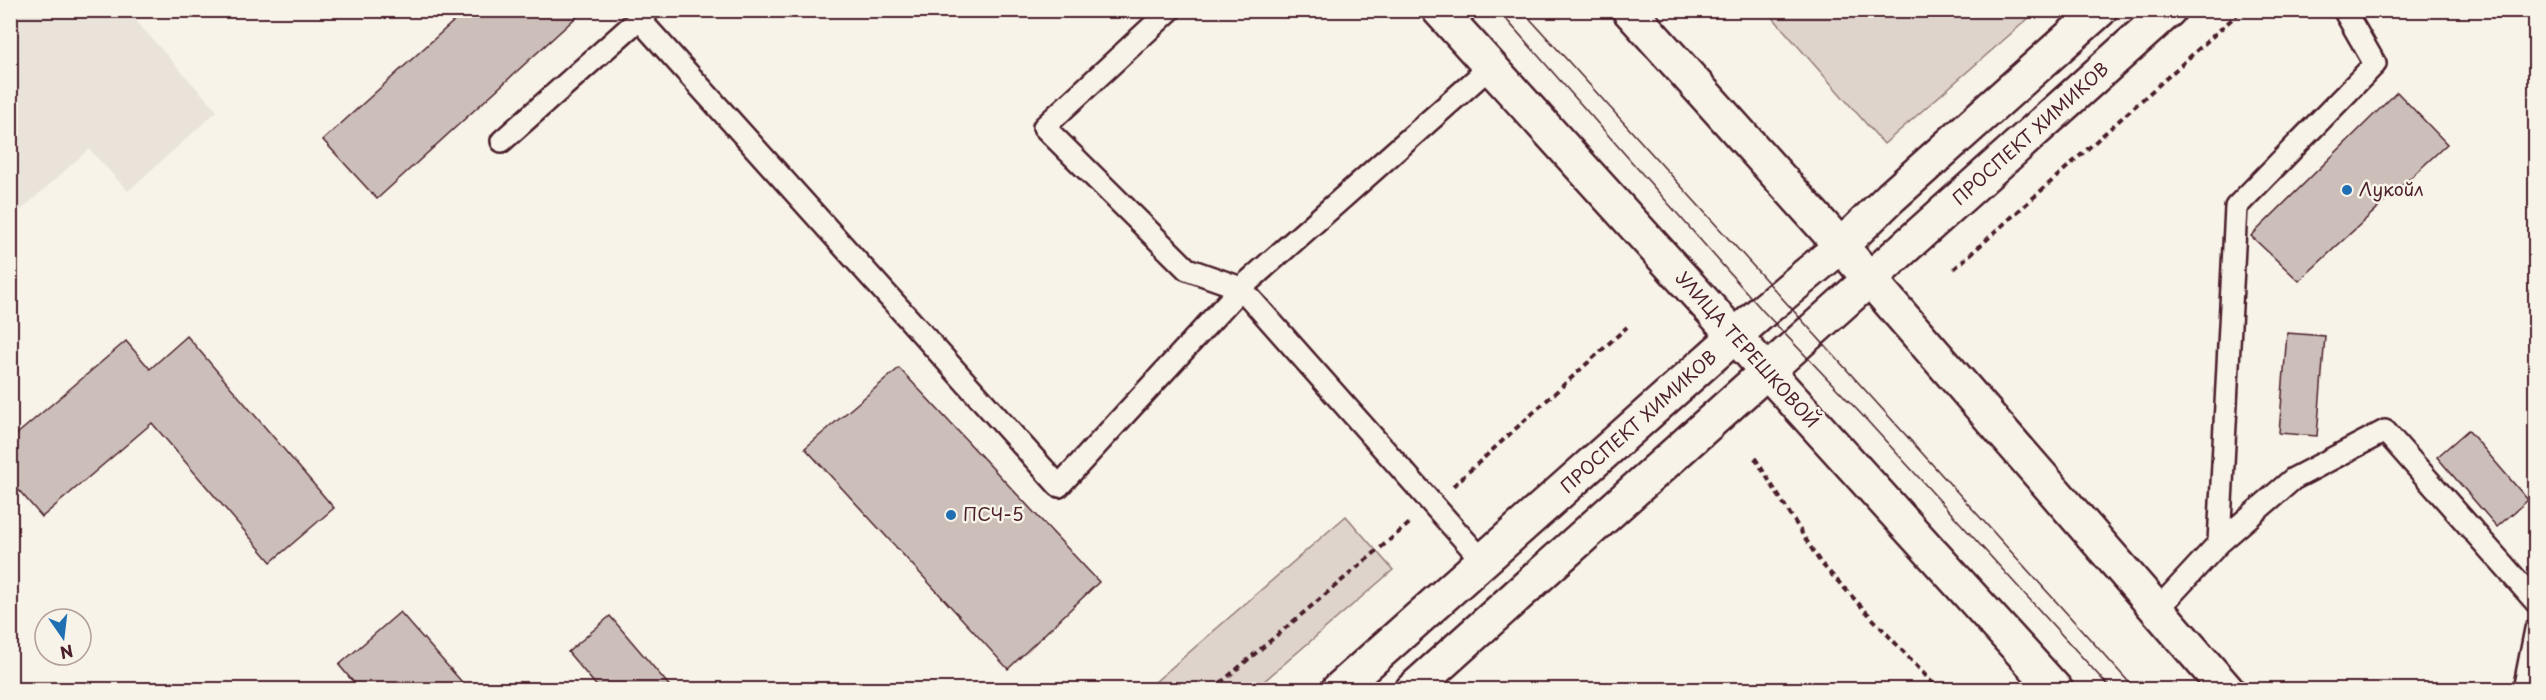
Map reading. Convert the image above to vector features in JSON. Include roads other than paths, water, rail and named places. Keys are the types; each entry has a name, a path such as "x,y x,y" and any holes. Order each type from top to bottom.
{"main road":[{"name":"УЛИЦА ТЕРЕШКОВОЙ","path":"1439,10 2056,690"},
{"path":"1629,10 1841,246 2227,690"},
{"name":"ПРОСПЕКТ ХИМИКОВ","path":"1338,690 1734,337 1841,246 1891,197 2100,10"},
{"name":"ПРОСПЕКТ ХИМИКОВ","path":"1412,690 2169,10"}],"lane":[{"path":"1170,10 1044,127 1187,269 1241,288 1483,561"},
{"path":"2219,543 2236,207 2375,64 2344,10"},
{"path":"502,141 644,15 1059,486 1241,288 1490,67"},
{"path":"2157,610 2219,543 2292,479 2385,432 2535,602"},
{"path":"2524,690 2535,629"}],"tram line":[{"path":"1498,10 1763,311 1862,415 2112,690"},
{"path":"1522,10 2136,690"}],"place":[{"name":"Лукойл","path":"2347,190"},
{"name":"ПСЧ-5","path":"951,515"}]}
